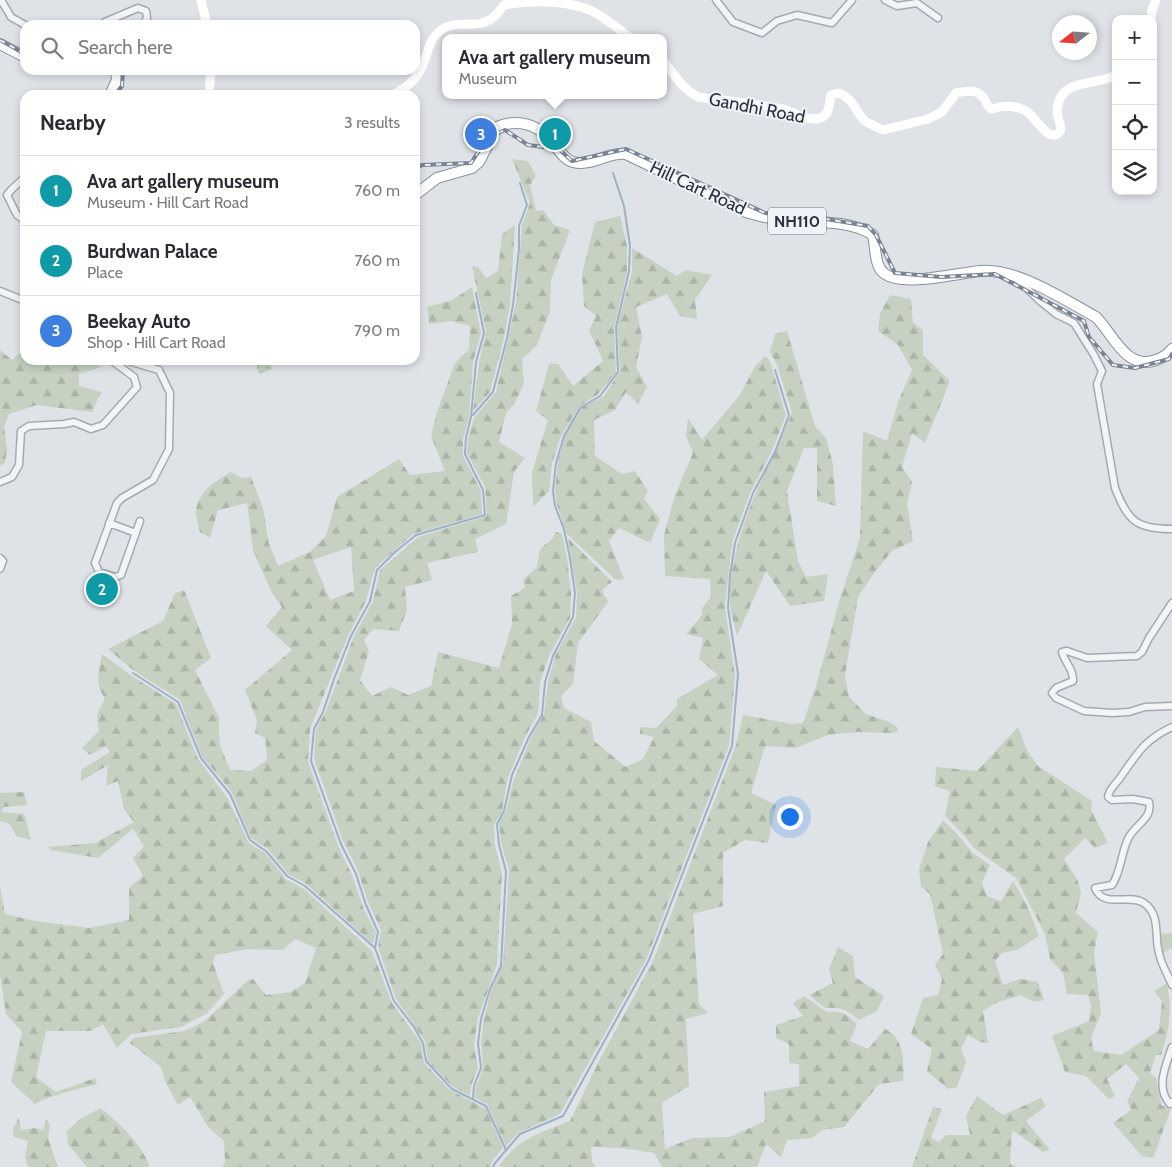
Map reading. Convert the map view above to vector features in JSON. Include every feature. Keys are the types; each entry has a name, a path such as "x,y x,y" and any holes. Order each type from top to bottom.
{"highway":[{"path":"0,44 20,54"},
{"path":"112,90 117,80 116,75"},
{"name":"Hill Cart Road","path":"420,191 437,178 472,168 479,162 497,127 508,122 520,123 533,126 548,137 562,156 575,163 591,161 616,153 626,154 746,212 764,218 844,225 864,229 872,235 878,264 884,274 893,278 941,277 993,270 1013,275 1096,317 1128,356 1138,362 1149,363 1160,359 1172,349"}],"main road":[{"path":"201,0 206,20"},
{"path":"1151,15 1156,0"},
{"path":"420,71 430,43 437,33 447,25 485,22 491,19 504,5 542,2 572,5 592,11 624,34"},
{"name":"Gandhi Road","path":"667,67 677,82 698,97 783,109 808,118 819,119 825,116 829,110 831,95 839,93 847,96 864,120 883,130 928,119 942,112 956,93 975,91 982,94 988,108 992,110 1014,106 1028,112 1038,121 1045,133 1052,136 1058,134 1061,130 1057,112 1058,100 1064,91 1072,86 1107,80 1112,77"},
{"path":"209,90 211,75"},
{"path":"400,90 418,75"}],"street":[{"path":"1,0 11,17 20,22"},
{"path":"716,0 733,22 762,33 777,21 798,16 832,23 852,0"},
{"path":"885,0 897,6 917,3 938,18"},
{"path":"110,20 138,8 146,11 146,20"},
{"path":"20,182 7,195 20,217"},
{"path":"1013,275 1056,314 1074,323 1102,371 1097,384 1115,488 1129,516 1148,528 1172,529"},
{"path":"0,291 20,299"},
{"path":"0,482 12,477 19,465 21,431 29,426 74,422 91,429 103,425 124,399 137,387 134,376 118,365"},
{"path":"140,522 121,575 115,578 99,572 95,563 117,504 122,498 153,480 169,449 170,393 159,370 142,365"},
{"path":"110,523 136,533"},
{"path":"0,558 2,561 0,569"},
{"path":"1172,603 1142,652 1137,656 1087,658 1067,651 1062,652 1074,674 1073,681 1056,688 1052,693 1056,698 1084,711 1129,712 1145,707 1172,706"},
{"path":"1172,727 1155,735 1133,757 1119,780 1108,792 1108,797 1112,800 1133,799 1150,802 1151,808 1147,817 1129,837 1117,877 1112,884 1095,888 1097,893 1106,899 1136,899 1154,913 1159,954 1172,986"},
{"path":"1172,1047 1162,1081 1166,1099 1170,1104 1172,1102"}],"green space":[{"path":"512,159 528,161 536,176 530,185 536,211 543,210 554,225 570,230 551,280 550,311 537,345 522,359 524,383 515,403 506,413 499,442 525,458 514,472 506,524 475,539 478,552 427,563 432,580 405,587 407,610 399,631 373,629 364,640 369,651 360,680 372,696 391,687 408,695 431,686 438,652 499,668 512,624 511,596 525,588 523,580 537,567 540,549 552,539 556,532 562,534 567,557 571,594 570,618 549,656 540,683 538,714 526,735 508,777 502,812 494,824 495,846 502,873 497,965 478,1018 474,1045 478,1068 471,1086 470,1096 453,1087 428,1061 425,1041 396,999 378,947 381,930 368,902 358,871 343,841 314,759 316,729 326,711 354,636 373,601 380,570 418,537 487,516 485,487 467,453 468,438 474,418 496,392 516,303 522,225 530,203"},
{"path":"620,216 627,246 627,272 614,328 616,373 597,395 579,407 561,436 552,464 549,491 533,507 532,472 548,420 536,411 549,364 558,364 573,386 603,361 589,330 596,316 584,306 582,274 595,222"},
{"path":"515,225 510,305 504,338 490,392 473,411 479,363 486,331 472,266 478,267 486,278 498,271 502,234"},
{"path":"632,248 677,276 686,270 712,275 695,300 697,319 680,316 667,294 636,307 642,337 636,367 647,387 638,404 626,392 615,410 594,420 595,456 622,474 635,471 648,491 644,499 660,519 650,543 619,528 609,541 624,579 616,580 567,534 557,505 555,489 558,462 565,434 581,408 604,396 620,371 617,326 632,271"},
{"path":"472,287 481,333 473,362 469,418 463,439 463,456 481,491 482,514 413,534 375,568 366,601 348,636 310,729 308,762 338,845 352,875 363,907 376,933 373,944 305,883 288,874 268,849 251,838 231,791 202,756 180,700 133,670 108,649 163,621 175,593 184,590 211,658 195,670 219,718 220,745 230,770 251,771 267,760 265,738 255,733 257,720 245,690 292,650 266,626 282,607 272,593 253,550 247,503 218,510 210,538 200,532 196,511 198,502 209,487 231,472 242,478 251,477 263,508 269,544 278,566 310,552 326,536 337,497 399,459 410,475 445,471 431,436 437,412 455,363 469,349 470,326 451,321 429,324 427,307 452,300","holes":["351,547 354,591 330,600 313,560"]},
{"path":"890,295 911,299 913,323 923,330 923,355 950,381 925,443 912,433 902,467 912,482 907,504 913,541 892,551 858,597 845,675 849,697 866,714 887,721 897,727 898,732 857,732 828,735 795,748 765,746 751,793 776,805 768,843 745,840 723,853 723,906 693,914 699,1004 708,1013 686,1019 689,1086 662,1103 665,1149 692,1138 730,1137 765,1121 764,1092 799,1086 799,1064 789,1063 789,1044 776,1038 776,1025 803,1016 793,1003 804,996 827,1012 841,1013 850,1018 857,1024 850,1041 868,1049 885,1029 892,1033 902,1051 903,1081 879,1084 844,1127 822,1130 812,1138 787,1140 781,1157 766,1144 757,1167 662,1167 654,1153 622,1148 591,1147 592,1162 596,1167 498,1167 505,1157 521,1143 539,1133 570,1121 600,1059 653,961 736,745 743,715 792,724 803,723 816,686 839,602 860,538 863,431 887,441 898,402 912,370 898,345 878,331 880,314"},
{"path":"787,331 815,426 826,438 833,464 836,506 817,501 817,448 804,448 787,491 798,561 806,577 828,574 824,601 790,606 766,571 737,636 730,606 730,582 734,557 741,532 760,482 792,413 777,365 770,352 775,334"},
{"path":"0,350 12,360 20,353 20,365 101,365 96,369 79,374 79,386 101,392 92,412 37,405 9,414 4,427 7,449 5,463 0,466"},
{"path":"765,356 770,361 786,415 772,451 750,493 732,543 725,607 735,676 729,746 646,960 560,1114 518,1133 506,1146 487,1104 475,1098 476,1087 483,1068 481,1042 484,1018 492,988 503,964 509,870 501,843 499,823 506,811 513,782 531,737 544,714 548,681 556,654 576,617 577,593 568,538 612,582 602,590 608,602 578,643 573,684 561,696 564,708 591,722 594,741 626,767 643,759 654,737 640,734 640,727 656,728 677,706 677,699 718,675 699,659 703,638 686,634 702,615 702,608 711,597 710,579 665,576 664,535 675,495 693,453 686,436 688,418 702,440 740,395 754,368"},
{"path":"256,365 271,365 272,369 259,374"},
{"path":"102,654 176,704 198,759 227,797 249,843 265,853 286,879 304,889 372,951 392,1003 421,1043 424,1063 450,1090 486,1109 503,1148 492,1161 490,1167 222,1167 225,1162 224,1141 208,1127 190,1097 178,1105 165,1081 161,1067 130,1043 133,1038 184,1031 205,1021 248,980 253,979 266,995 291,992 305,983 316,948 295,939 283,950 248,949 215,955 213,963 224,994 206,1014 181,1027 131,1034 117,1048 103,1024 91,1031 46,1031 36,1077 56,1092 95,1078 97,1084 57,1095 35,1104 11,1082 22,1032 6,1014 0,975 0,885 5,914 35,921 89,928 129,920 129,888 143,876 133,858 144,846 133,829 98,858 51,850 48,847 95,843 134,822 124,809 118,781 106,786 108,765 81,781 81,770 110,752 106,746 90,755 82,748 99,731 97,715 105,698 98,682"},
{"path":"1018,727 1027,750 1038,766 1092,801 1091,810 1108,843 1095,848 1085,838 1064,859 1078,881 1081,893 1076,913 1098,932 1094,952 1101,1013 1091,1038 1094,1051 1121,1055 1159,1030 1162,1001 1154,991 1167,983 1170,1010 1168,1028 1161,1055 1156,1055 1150,1073 1156,1078 1161,1105 1171,1109 1153,1158 1142,1156 1113,1123 1131,1110 1127,1101 1139,1078 1126,1064 1107,1079 1115,1096 1109,1099 1086,1076 1065,1072 1052,1036 1089,1021 1091,1005 1088,995 1067,994 1063,973 1050,959 1045,934 1016,878 975,849 945,816 950,791 935,786 936,767 977,771"},
{"path":"24,792 27,805 3,807 2,812 24,814 31,840 16,836 10,824 0,821 0,793"},
{"path":"943,820 973,853 990,865 982,883 987,896 1001,901 1013,881 1027,905 1039,936 1017,950 1002,953 995,961 1003,985 1020,979 1038,982 1044,1000 1034,1002 1020,995 996,1003 983,1011 988,1043 980,1042 968,1035 961,1049 966,1062 957,1087 948,1089 927,1071 932,1049 911,1034 923,998 938,995 942,979 935,965 943,954 930,894 921,887 919,869 928,842"},
{"path":"1172,933 1172,948 1163,953 1161,934"},
{"path":"838,947 853,956 855,977 884,996 877,1011 859,1020 844,1010 825,1008 809,995 833,983 829,969"},
{"path":"977,1096 1003,1115 1041,1098 1046,1106 1026,1121 1050,1150 1043,1152 1012,1130 1010,1163 1016,1167 912,1167 933,1107 942,1109 931,1138 939,1142 946,1135 970,1135 966,1116"},
{"path":"101,1108 135,1142 150,1167 87,1167 68,1144 67,1131 80,1119"},
{"path":"19,1118 21,1130 34,1128 43,1130 46,1119 50,1125 48,1138 58,1167 28,1167 25,1157 28,1141 14,1137 13,1128"}],"waterway":[{"path":"473,1100 474,1086 481,1068 478,1043 481,1019 490,989 501,966 506,871 499,845 497,824 504,811 512,775 529,737 542,715 545,682 553,656 573,617 575,593 570,558 564,529 555,506 553,491 556,463 564,436 580,408 600,396 618,372 616,327 629,271 630,246 624,206 613,173"},
{"path":"473,415 493,392 507,338 513,305 519,249 519,226 527,205 520,183"},
{"path":"476,293 484,333 476,362 471,417 466,437 465,454 483,490 485,515 416,535 377,570 370,601 351,636 323,712 314,729 311,761 341,844 356,874 366,905 378,932 375,948 394,1001 414,1027 423,1043 426,1061 452,1089 486,1106 506,1150"},
{"path":"493,1167 520,1134 563,1116 649,960 732,746 738,674 728,608 730,575 735,543 753,493 775,452 789,415 775,370"},
{"path":"133,673 178,702 201,758 230,794 250,840 267,852 287,876 305,886 375,948"}],"railway":[{"path":"0,40 20,51"},
{"path":"119,90 122,86 123,75"},
{"path":"420,166 471,163 488,137 505,130 528,145 559,149 572,161 626,149 765,213 814,217 868,226 876,235 895,273 941,277 995,274 1084,321 1089,337 1113,365 1135,368 1169,359 1172,354"}],"place":[{"name":"Beekay Auto","path":"481,134"},
{"name":"Ava art gallery museum","path":"555,134"},
{"name":"Burdwan Palace","path":"102,589"}]}
